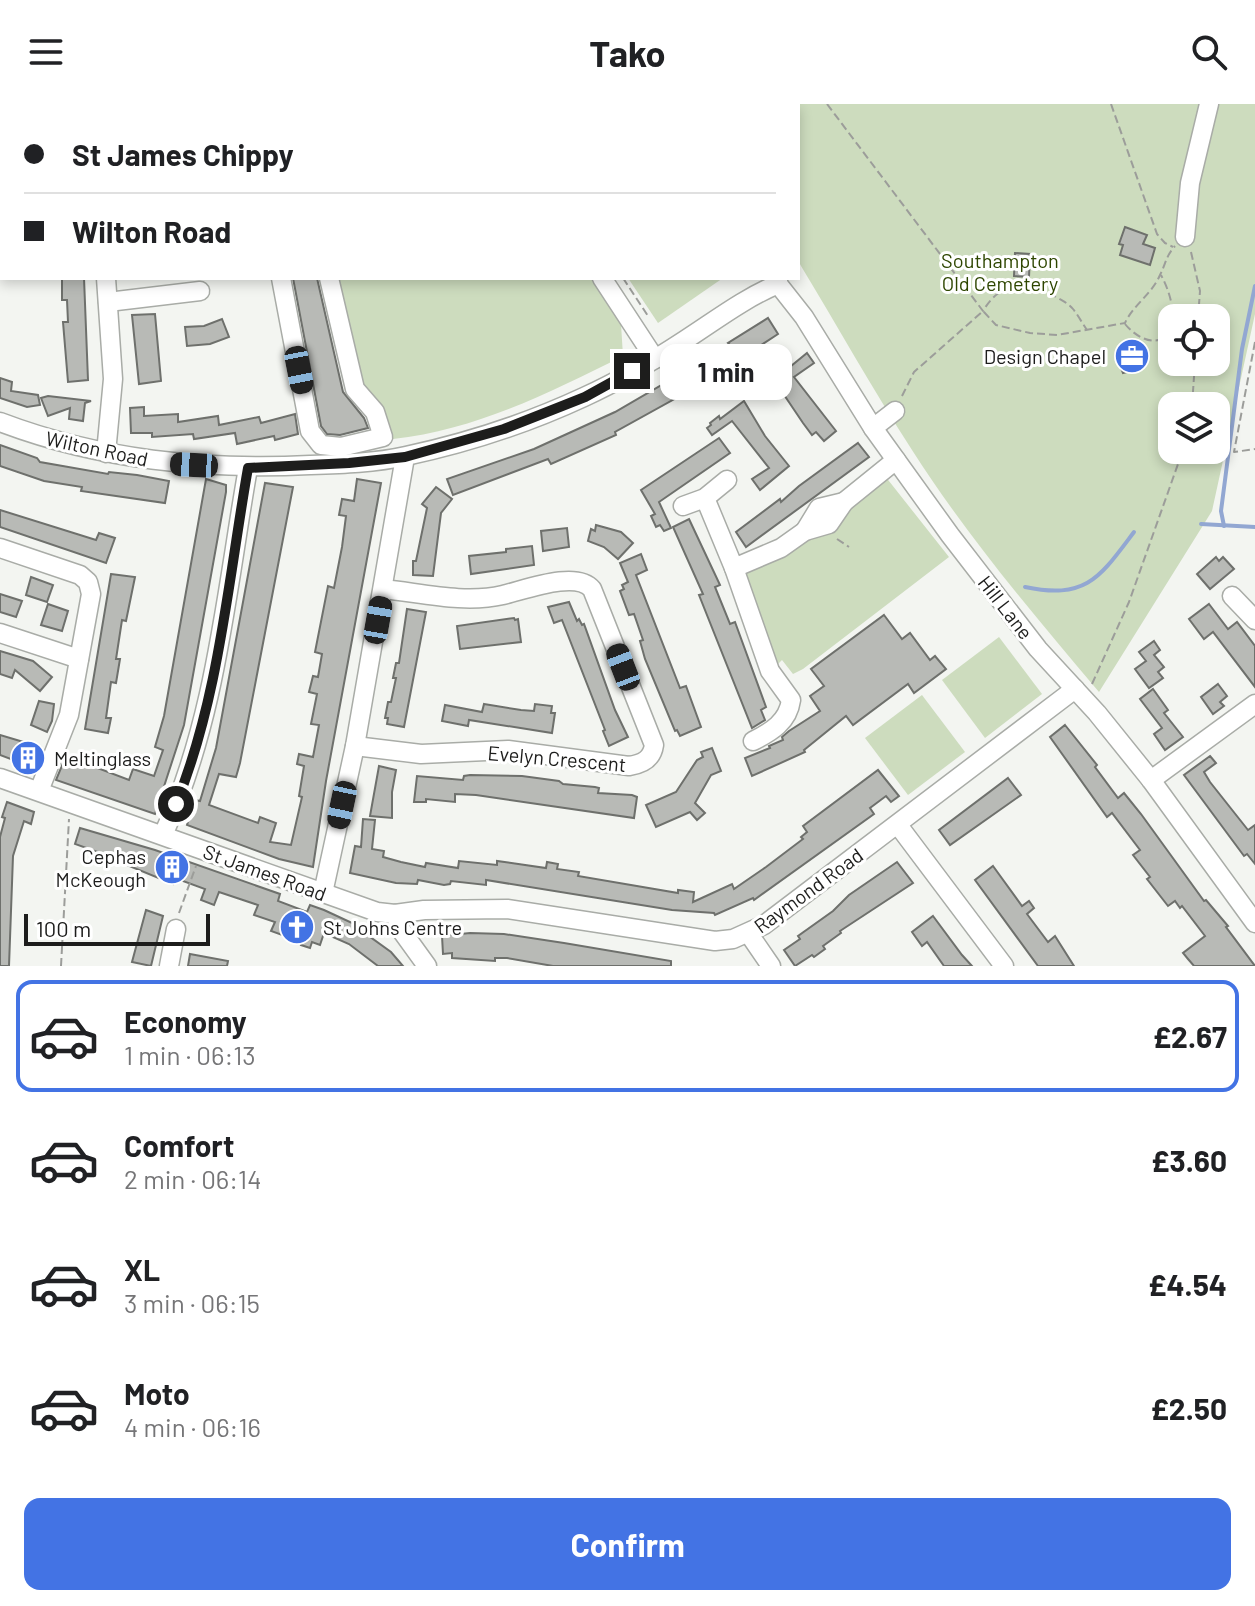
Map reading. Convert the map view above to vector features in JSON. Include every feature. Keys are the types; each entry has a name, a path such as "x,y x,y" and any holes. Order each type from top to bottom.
{"street":[{"path":"1185,237 1190,183 1209,104"},
{"path":"106,280 113,379 106,453"},
{"path":"281,280 310,431 321,445 341,447 383,437"},
{"path":"323,893 355,746 383,589 395,458 383,437 375,412 355,389 329,280"},
{"path":"603,280 655,359"},
{"name":"Wilton Road","path":"0,422 68,444 167,463 248,468 395,458 504,429 585,397 655,359 743,300 778,281"},
{"name":"Hill Lane","path":"778,281 896,460 1006,608 1084,686 1255,923"},
{"path":"108,302 200,291"},
{"path":"873,428 895,411"},
{"path":"734,568 781,548 805,531 829,524 844,502 896,460"},
{"path":"163,835 194,754 210,692 248,468"},
{"path":"683,506 705,498 727,480"},
{"path":"705,498 734,568 770,671 796,691 783,719 774,729 753,741"},
{"path":"0,548 80,575 88,582 91,594 69,715 39,791"},
{"name":"Evelyn Crescent","path":"355,746 421,754 508,750 629,766 647,761 654,745 587,583 570,579 478,599 383,589"},
{"path":"1232,596 1255,620"},
{"path":"0,633 79,659"},
{"name":"Raymond Road","path":"395,914 424,910 500,909 703,940 733,939 749,934 772,920 1084,686"},
{"path":"1151,780 1255,704"},
{"name":"St James Road","path":"0,778 358,907 395,914"},
{"path":"898,825 1004,966"},
{"path":"395,914 401,930 427,966"},
{"path":"169,966 176,929"},
{"path":"749,934 771,966"}],"path":[{"path":"827,104 996,325 1057,335 1125,323 1161,275 1164,259 1174,247 1157,234 1111,104"},
{"path":"1185,237 1200,291 1199,304"},
{"path":"1125,323 1139,339 1154,341 1163,338 1171,325 1171,309 1169,289 1161,275"},
{"path":"895,411 914,372 1006,288 1021,284 1048,293 1072,307 1087,331"},
{"path":"1255,342 1234,452 1255,449"},
{"path":"1084,686 1129,602 1178,464"},
{"path":"61,966 69,801"},
{"path":"176,929 176,921 202,849"}],"green space":[{"name":"Southampton Old Cemetery","path":"800,104 1255,104 1255,314 1230,429 1230,392 1158,392 1158,464 1222,464 1212,511 1099,692 955,513 883,405 800,264"},
{"path":"335,280 592,280 621,324 623,356 540,396 483,419 424,434 393,439 378,409 359,385"},
{"path":"629,280 720,280 658,323"},
{"path":"885,476 949,557 803,669 793,674 782,660 774,668 744,570 787,554 805,542 807,534 840,513"},
{"path":"999,637 1042,694 985,738 942,680"},
{"path":"922,695 965,752 908,795 865,738"}],"building":[{"path":"1125,227 1147,235 1143,244 1155,248 1150,265 1120,255 1123,245 1119,244"},
{"path":"1015,253 1030,254 1029,277 1014,276"},
{"path":"62,280 84,280 88,380 68,382 63,322 68,322 67,300 62,300"},
{"path":"293,280 317,280 343,392 364,418 368,428 340,435 327,434 321,426"},
{"path":"155,314 161,381 139,384 132,315"},
{"path":"768,318 778,334 732,364 734,366 615,432 616,435 551,464 548,459 453,495 447,479 534,449 615,412 730,345 728,343"},
{"path":"222,319 229,337 210,344 187,346 185,327 204,326"},
{"name":"Design Chapel","path":"1130,341 1146,349 1135,370 1123,373 1119,363"},
{"path":"807,353 814,363 794,377 836,431 824,441 816,432 812,435 774,380"},
{"path":"0,378 12,382 11,391 38,395 40,405 27,407 0,398"},
{"path":"48,396 91,401 85,403 83,421 69,419 70,408 48,416 41,398"},
{"path":"744,401 765,436 789,466 760,490 752,479 769,468 732,421 712,435 707,428 719,416 720,419"},
{"path":"144,407 144,416 178,414 178,422 218,416 219,425 259,417 261,423 295,414 298,434 237,444 235,433 194,439 193,434 152,437 152,433 131,433 130,408"},
{"path":"719,438 730,453 659,502 671,528 664,531 660,525 656,527 651,516 655,514 641,490"},
{"path":"858,443 869,457 746,547 736,532"},
{"path":"0,445 37,458 40,462 169,481 165,503 81,491 82,487 44,481 0,466"},
{"path":"206,479 226,485 226,492 184,725 155,814 56,780 66,756 129,780 133,769 154,776 163,750 155,747 164,716"},
{"path":"357,479 381,483 313,867 279,859 187,825 195,800 200,801 216,748 265,483 293,487 240,763 236,777 219,774 209,805 258,823 260,817 276,823 270,842 291,845 302,797 299,796 304,766 297,764 299,754 313,757 319,725 311,724 317,694 309,692 313,676 318,677 322,654 315,652 328,586 334,588 342,547 346,516 339,515 342,499 354,501"},
{"path":"436,487 452,499 441,513 433,576 413,575 413,561 416,561 427,508 422,504"},
{"path":"0,510 96,540 99,533 115,538 106,563 0,527"},
{"path":"689,519 720,585 715,587 730,624 735,622 766,707 761,710 765,720 752,728 699,595 703,594 673,527"},
{"path":"596,525 621,532 633,543 618,559 604,547 588,541 591,529 595,531"},
{"path":"567,528 569,547 543,551 541,531"},
{"path":"532,546 534,565 471,574 469,556"},
{"path":"641,554 647,570 636,575 680,688 686,686 701,727 680,736 675,731 645,659 640,641 643,640 634,614 629,615 620,591 624,589 622,585 628,582 620,563"},
{"path":"1216,557 1219,561 1223,557 1234,569 1210,589 1197,574"},
{"path":"111,574 135,577 126,621 122,620 116,683 111,682 106,718 111,718 108,733 85,729"},
{"path":"31,577 53,585 47,602 26,595"},
{"path":"0,594 22,601 16,617 0,612"},
{"path":"569,602 577,621 579,619 584,624 628,737 609,746 562,620 554,623 548,607"},
{"path":"48,604 68,611 62,631 41,625"},
{"path":"1209,604 1228,629 1237,622 1255,646 1255,687 1213,632 1204,639 1189,619"},
{"path":"407,609 426,612 404,727 387,724 388,718 385,718 396,678 393,678 396,663 399,663"},
{"path":"884,615 902,639 910,633 930,660 935,656 946,669 914,693 908,684 853,725 846,716 805,752 752,776 745,758 783,740 782,737 789,731 820,711 810,696 824,686 811,669"},
{"path":"518,619 521,642 460,649 457,626"},
{"path":"1154,641 1160,650 1154,655 1164,667 1158,672 1163,678 1149,688 1135,669 1146,661 1139,652"},
{"path":"0,651 33,661 52,677 40,691 15,670 12,678 0,674"},
{"path":"1218,684 1227,696 1220,702 1224,706 1213,714 1201,697"},
{"path":"1153,689 1168,710 1164,713 1183,737 1165,750 1154,734 1162,728 1140,699"},
{"path":"39,701 54,704 47,732 31,725"},
{"path":"484,704 534,711 535,704 552,706 551,713 555,713 552,733 469,720 468,726 442,721 445,705 482,712"},
{"path":"1065,725 1118,798 1124,793 1141,814 1255,966 1194,966 1183,953 1205,936 1182,906 1180,908 1175,901 1168,906 1133,855 1140,850 1112,813 1107,817 1050,737"},
{"path":"0,735 40,747 32,767 0,755"},
{"path":"712,748 721,771 711,775 695,803 705,813 697,820 690,812 656,827 646,805 676,792 697,760 703,757 701,752"},
{"path":"1210,756 1216,763 1204,772 1210,782 1248,830 1255,825 1255,864 1247,854 1244,856 1184,775"},
{"path":"379,766 396,770 392,818 370,816"},
{"path":"878,770 899,796 891,802 886,796 870,808 874,814 754,900 715,915 486,880 486,885 451,881 444,885 418,880 417,884 396,883 350,873 355,846 361,847 363,819 375,820 372,849 384,851 383,857 401,862 425,867 426,863 458,868 459,861 497,865 497,861 546,868 547,862 558,864 557,869 579,872 578,876 678,893 678,890 694,892 693,902 732,884 734,889 766,867 803,839 801,837 807,832 803,826"},
{"path":"417,776 463,780 464,776 522,776 595,787 599,788 598,793 632,795 637,797 634,818 476,795 455,794 455,802 426,799 426,802 414,802"},
{"path":"1008,778 1021,795 950,845 939,830"},
{"path":"7,802 34,812 31,824 24,821 13,856 9,966 0,966 0,837"},
{"path":"80,828 155,850 280,894 278,901 307,912 310,905 324,910 363,928 362,931 391,952 403,966 378,966 349,944 324,933 320,945 312,942 310,948 301,945 302,942 271,931 275,922 254,915 258,905 219,892 214,905 201,900 205,889 175,878 173,884 75,844"},
{"path":"897,862 913,883 840,931 814,957 812,955 795,966 784,950 849,895"},
{"path":"993,866 1022,906 1029,901 1034,908 1027,914 1048,942 1055,936 1074,966 1038,966 975,880"},
{"path":"146,910 163,916 151,966 132,962"},
{"path":"933,916 972,966 944,966 927,942 922,946 912,932"},
{"path":"504,934 564,943 671,961 671,966 553,966 507,958 495,958 495,961 452,958 452,953 443,954 442,936"},
{"path":"190,954 228,961 227,966 188,966"}],"waterway":[{"path":"1224,526 1221,511 1242,349 1255,286"},
{"path":"1201,524 1255,527"},
{"path":"1025,587 1063,590 1090,581 1101,573 1134,532"}],"place":[{"name":"Design Chapel","path":"1132,356"},
{"name":"Meltinglass","path":"28,758"},
{"name":"Cephas McKeough","path":"172,867"},
{"name":"St Johns Centre","path":"297,927"}],"route":[{"path":"176,804 199,739 210,692 248,468 405,457 504,429 585,397 632,371"}]}
